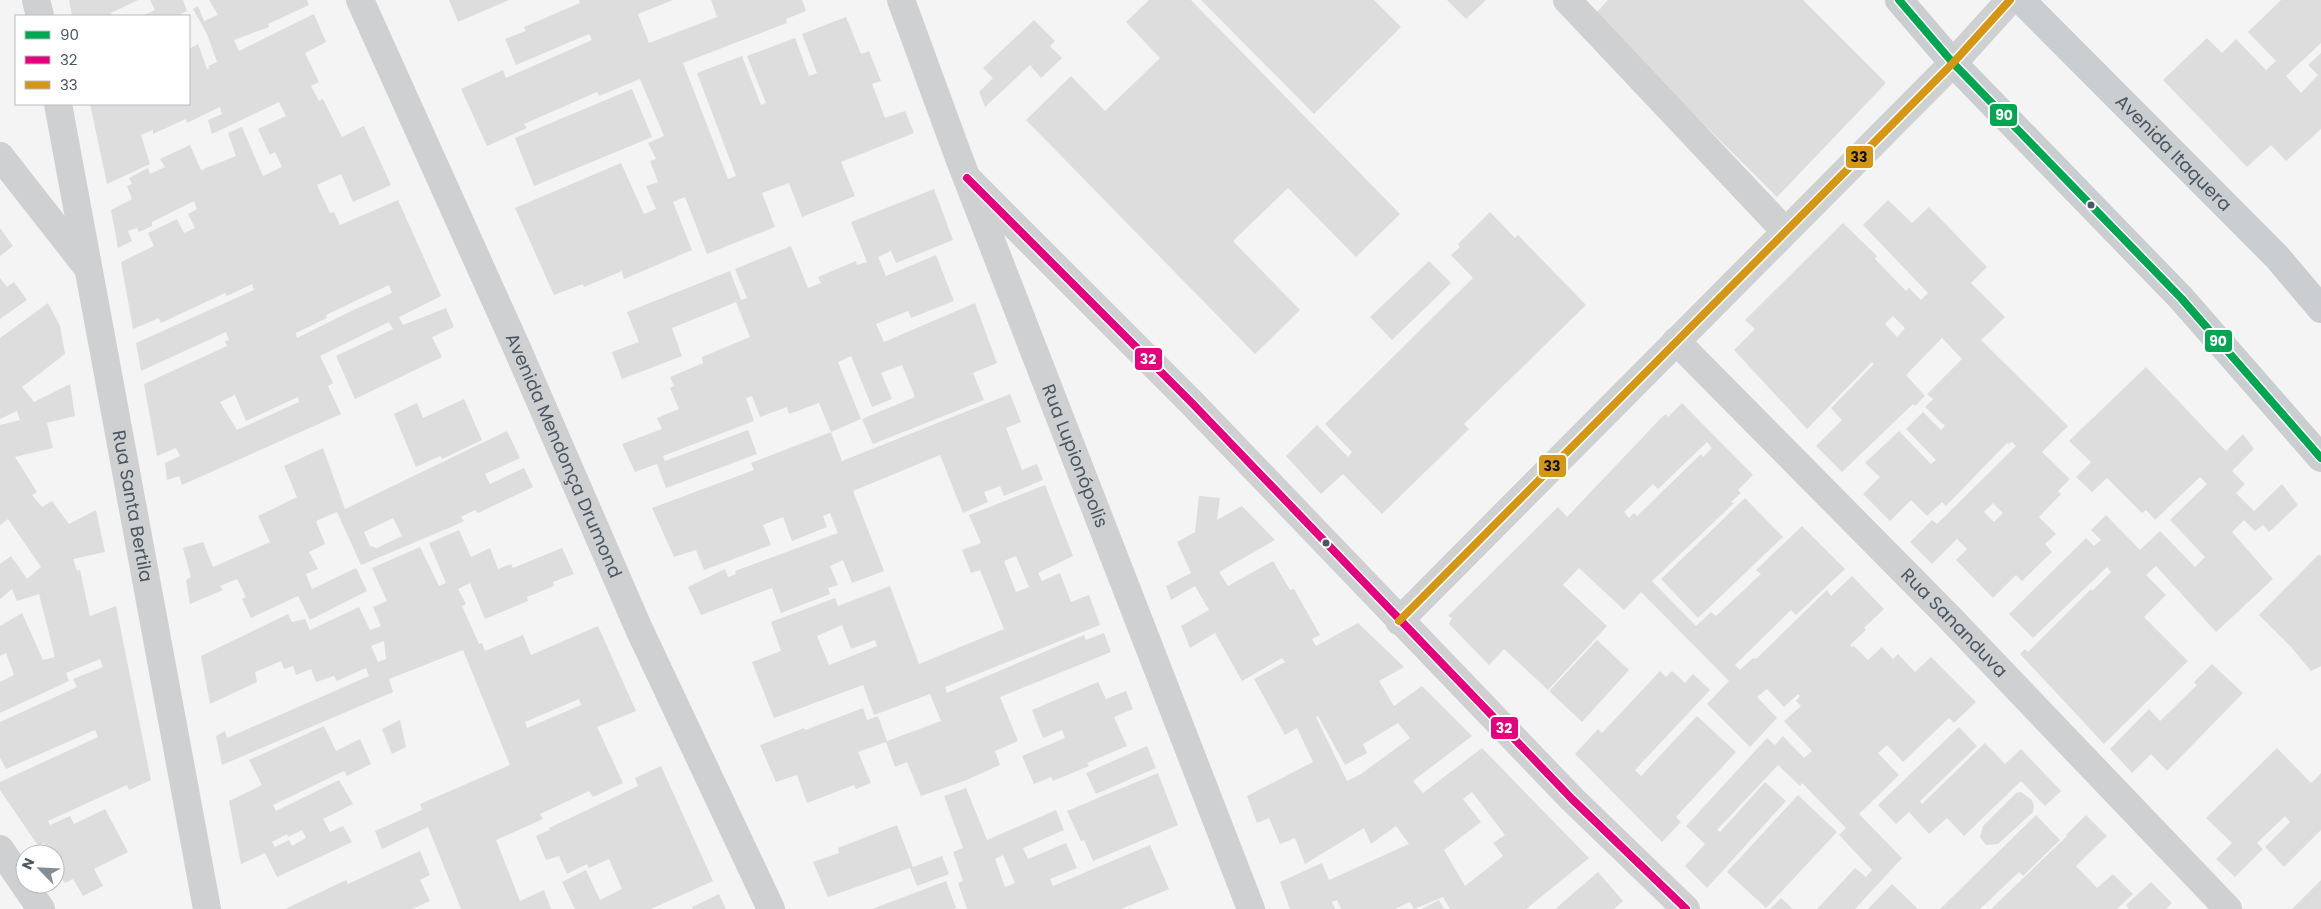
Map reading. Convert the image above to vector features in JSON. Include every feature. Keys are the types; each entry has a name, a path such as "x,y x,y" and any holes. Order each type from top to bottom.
{"main road":[{"path":"1899,0 1953,63 2181,298 2321,458"},
{"name":"Avenida Itaquera","path":"2021,0 2277,257 2321,309"}],"street":[{"path":"36,0 40,15"},
{"name":"Avenida Mendonça Drumond","path":"360,0 516,346 639,629 771,909"},
{"name":"Rua Lupionópolis","path":"900,0 967,178 1251,909"},
{"path":"1567,0 1785,231"},
{"path":"1399,621 1953,63 2010,0"},
{"name":"Rua Santa Bertila","path":"58,105 207,909"},
{"path":"0,156 89,270"},
{"path":"967,178 1191,402 1399,621 1572,799 1686,909"},
{"name":"Rua Sananduva","path":"1676,341 1947,615 2228,909"},
{"path":"0,849 41,909"}],"building":[{"path":"69,0 138,0 111,13 112,15 72,15"},
{"path":"150,0 183,0 187,11 182,15 144,15 155,10"},
{"path":"209,0 307,0 309,5 268,24 269,27 234,40 239,51 314,14 326,42 305,53 319,82 311,86 319,101 323,99 342,137 364,126 391,185 353,202 341,174 317,185 330,213 334,212 340,225 398,200 441,296 399,317 403,325 446,308 454,327 432,337 442,357 355,399 336,356 393,329 389,322 320,356 333,383 328,386 341,414 182,485 179,476 167,480 165,463 180,456 176,448 157,456 144,384 227,346 225,341 229,340 226,332 141,371 136,343 254,290 252,284 227,296 225,293 161,323 159,318 133,329 121,262 154,246 148,233 177,219 184,233 195,228 188,214 197,209 194,201 152,222 152,226 139,232 137,228 128,231 132,241 118,248 111,210 132,199 127,186 132,184 129,178 148,168 150,174 165,167 160,159 190,145 201,170 236,156 228,133 242,127 263,176 282,167 275,152 270,155 258,129 286,116 279,102 212,134 208,120 222,114 220,107 187,123 186,119 153,134 153,130 141,135 150,164 107,184 90,105 190,105 190,48 198,44 207,69 210,68 208,66 217,62 207,34 193,9 198,6 204,21 218,15","holes":["389,285 392,293 351,311 297,338 296,333 327,318 326,315","235,395 246,421 298,397 299,402 237,430 220,402"]},
{"path":"449,0 509,0 458,22"},
{"path":"579,0 673,0 638,14 649,43 717,17 711,0 802,0 806,11 786,19 787,23 683,63 728,179 736,176 697,73 742,56 761,105 766,103 747,56 795,38 809,76 817,73 802,34 846,17 861,54 869,51 881,81 872,84 885,118 905,111 914,133 841,162 855,196 802,217 789,183 762,193 775,227 707,254 685,197 673,202 692,250 624,279 622,271 584,287 583,284 554,295 515,208 621,163 644,214 656,209 646,186 658,182 650,161 656,159 648,143 664,136 640,79 599,96 597,92 524,124 527,128 487,146 461,89 503,70 506,78 592,40 589,34 516,65 505,39 526,31 524,27 580,3"},
{"path":"1149,0 1191,0 1400,214 1356,257 1288,188 1233,241 1300,310 1255,354 1026,120 1071,76 1105,111 1160,58 1126,22"},
{"path":"1201,0 1374,0 1401,27 1314,114"},
{"path":"1447,0 1486,0 1466,19"},
{"path":"1608,0 1803,0 1885,84 1777,197 1594,15"},
{"path":"2281,0 2321,0 2321,43 2286,76 2301,93 2318,75 2308,65 2321,53 2321,129 2286,161 2271,145 2247,167 2163,80 2207,38 2222,53 2236,39 2266,70 2276,61 2248,32"},
{"path":"1034,20 1055,41 1050,46 1062,58 1041,78 1030,65 985,107 979,92 993,78 983,68"},
{"path":"632,89 652,137 534,186 515,138"},
{"path":"934,189 953,240 896,263 891,251 878,257 886,276 936,255 954,301 911,318 908,311 876,324 884,342 975,303 997,363 973,373 984,400 873,444 862,419 915,397 902,365 881,373 892,399 872,407 851,356 838,362 861,419 831,432 819,403 789,414 787,407 760,417 752,396 746,398 754,421 663,456 665,461 748,430 757,454 666,488 657,464 635,472 622,444 662,429 657,418 679,409 670,388 674,386 670,377 703,363 702,357 750,337 736,302 672,328 682,356 622,379 612,352 639,342 627,312 730,271 741,300 747,298 735,269 791,246 808,288 821,283 818,277 856,261 857,265 867,262 851,222"},
{"path":"1888,200 1912,223 1929,207 1987,267 1971,283 2005,317 1981,340 2068,426 2042,452 2070,479 2058,491 2061,494 2039,517 2056,534 2045,544 2052,552 2022,581 2016,575 1993,598 1956,560 1967,549 1957,539 1932,564 1910,542 1932,520 1937,524 2016,446 2012,442 2007,443 1946,506 1942,502 1927,516 1911,500 1890,521 1863,494 1880,477 1865,463 1899,431 1931,464 1936,460 1906,429 1923,412 1941,430 1945,426 1925,407 1933,399 1927,394 1962,359 1942,338 1906,375 1925,396 1915,406 1913,404 1842,472 1816,446 1842,420 1831,408 1874,364 1872,362 1807,429 1734,350 1755,329 1745,320 1843,223 1877,256 1875,259 1906,291 1909,288 1921,300 1928,293 1863,225","holes":["1893,316 1905,328 1897,337 1885,324","1993,503 2003,513 1994,522 1984,512"]},
{"path":"1490,212 1515,238 1518,235 1586,305 1464,424 1469,429 1382,514 1343,474 1321,494 1286,456 1317,425 1348,457 1352,452 1325,424 1473,278 1451,255 1460,247 1458,244"},
{"path":"0,228 13,246 0,256"},
{"path":"1429,261 1451,283 1392,340 1370,317"},
{"path":"0,278 7,287 14,282 27,300 0,319"},
{"path":"48,303 60,326 65,354 22,387 34,402 70,384 75,416 47,423 53,448 15,457 37,492 32,495 42,507 52,501 69,524 96,510 105,552 73,559 77,571 80,570 90,616 116,606 151,780 129,790 127,785 48,821 50,825 70,816 74,824 105,809 128,852 94,869 103,886 83,896 73,879 65,883 65,844 37,844 0,790 0,782 98,737 95,730 6,769 0,758 0,722 77,687 73,679 103,667 100,659 66,673 69,681 0,713 0,682 14,675 6,653 0,656 0,626 22,613 43,660 55,657 39,594 17,601 12,589 0,599 0,564 11,556 27,579 41,567 8,519 0,525 0,425 20,420 17,411 0,419 0,338"},
{"path":"2146,367 2226,451 2243,434 2254,449 2232,471 2245,484 2236,493 2254,511 2282,484 2298,505 2269,532 2263,525 2255,531 2244,520 2232,532 2273,579 2216,632 2156,566 2146,575 2166,595 2144,617 2188,661 2104,744 2020,654 2025,649 2028,652 2091,589 2092,591 2111,572 2107,567 2033,638 2009,614 2086,538 2094,546 2101,540 2091,530 2106,515 2140,550 2160,531 2195,567 2205,557 2170,520 2207,484 2200,477 2155,520 2146,510 2142,513 2107,478 2092,492 2076,477 2091,462 2069,441"},
{"path":"1010,394 1021,422 1006,428 1022,470 1037,464 1043,480 1004,496 1000,486 984,492 988,502 963,513 940,455 853,491 884,571 852,583 843,560 830,566 838,585 828,588 830,594 781,613 772,588 701,615 688,587 725,569 728,577 736,574 735,571 838,533 830,513 823,516 827,527 792,541 783,517 763,525 771,545 704,570 696,550 674,557 652,508 754,470 751,463 831,432 842,461"},
{"path":"464,399 482,440 442,459 440,456 416,467 394,414 417,403 423,418"},
{"path":"1682,403 1753,475 1738,490 1741,493 1731,502 1734,503 1652,581 1696,626 1711,612 1716,616 1761,574 1756,570 1802,526 1845,569 1796,615 1791,610 1735,665 1740,670 1753,658 1756,659 1827,590 1831,596 1852,576 1884,609 1850,645 1854,646 1868,660 1882,647 1893,659 1898,654 1915,672 1931,657 1976,702 1954,723 1949,718 1903,762 1887,745 1878,753 1899,775 1859,814 1902,858 1855,909 1817,909 1855,868 1866,877 1872,870 1839,835 1846,828 1802,783 1800,786 1778,765 1717,830 1720,832 1765,782 1786,801 1707,888 1685,866 1705,844 1686,826 1767,738 1775,745 1783,736 1804,758 1812,751 1784,721 1801,706 1796,701 1800,696 1798,694 1784,707 1767,689 1757,697 1777,718 1750,747 1707,704 1729,681 1641,592 1624,610 1579,568 1563,585 1607,626 1548,690 1504,649 1489,665 1449,624 1452,618 1448,616 1558,507 1567,517 1661,418 1666,414 1668,417","holes":["1707,442 1712,448 1703,457 1701,454 1637,516 1634,513 1629,518 1624,512 1653,484 1658,489"]},
{"path":"507,431 520,458 485,474 490,484 524,468 533,487 478,513 475,510 461,517 464,521 361,565 337,512 316,521 325,544 309,552 318,569 306,574 312,589 356,568 367,591 310,620 298,596 251,618 242,599 246,597 237,579 220,586 223,590 190,604 186,580 191,577 183,548 203,542 213,567 270,542 258,516 297,497 284,466 323,448 345,509","holes":["393,518 402,536 377,548 370,546 364,532"]},
{"path":"1045,485 1073,556 1038,573 1042,581 1060,573 1071,602 1089,595 1100,625 945,687 947,693 1084,635 1086,640 1104,633 1111,652 1000,697 1018,741 995,751 1000,765 964,781 921,796 907,762 895,767 886,742 858,752 871,783 856,789 854,785 807,803 797,775 776,782 760,745 863,708 867,720 878,716 887,741 941,721 930,694 874,715 863,685 774,718 752,662 781,651 771,622 835,598 838,606 890,586 919,664 1004,629 980,570 971,573 962,550 981,543 969,515","holes":["1016,556 1029,587 1016,592 1004,561","842,625 851,649 875,640 877,646 829,665 817,636"]},
{"path":"1199,496 1220,498 1217,520 1242,506 1275,540 1219,572 1228,586 1273,561 1290,590 1294,589 1320,635 1312,639 1316,646 1358,623 1404,667 1379,681 1394,706 1422,686 1472,736 1413,781 1423,793 1482,748 1589,858 1526,909 1450,909 1443,897 1414,909 1410,902 1395,909 1341,909 1337,900 1332,902 1335,909 1290,909 1280,882 1322,863 1329,880 1409,844 1396,826 1371,844 1364,828 1305,864 1295,838 1280,844 1269,818 1257,823 1247,796 1313,762 1297,728 1285,735 1254,679 1285,662 1282,658 1242,681 1215,633 1190,648 1181,626 1209,610 1195,586 1171,600 1166,586 1191,573 1177,542 1195,532","holes":["1318,716 1345,765 1367,753 1363,744 1398,723 1410,738 1361,774 1347,781 1316,717","1472,792 1505,835 1493,843 1503,856 1465,886 1444,850 1481,822 1463,799"]},
{"path":"1745,498 1783,537 1698,618 1661,579"},
{"path":"459,530 471,557 490,548 498,569 511,564 513,568 562,548 574,574 553,582 554,586 527,597 528,601 485,619 470,583 458,589 466,604 462,606 479,644 482,643 485,651 523,635 531,655 598,626 636,711 597,727 623,783 593,797 589,791 540,814 543,819 496,840 520,901 544,890 551,909 461,909 428,827 382,849 375,831 422,810 420,804 510,765 463,650 389,679 393,692 222,765 216,736 225,731 227,738 369,676 366,668 337,681 334,676 316,682 311,669 296,675 293,666 284,669 281,661 255,672 257,682 210,704 201,656 288,614 292,622 305,619 310,630 359,607 370,630 381,626 373,607 387,601 372,568 420,547 439,586 446,583 429,543","holes":["384,641 386,659 378,662 371,646","579,699 581,705 527,728 525,722"]},
{"path":"2319,554 2321,556 2321,666 2311,671 2291,647 2259,615"},
{"path":"1597,640 1629,670 1582,722 1549,691"},
{"path":"2212,664 2243,693 2167,771 2151,754 2132,773 2110,749 2149,709 2160,721 2197,685 2194,682"},
{"path":"1660,671 1666,677 1672,671 1685,683 1693,674 1710,690 1635,770 1641,776 1697,716 1736,752 1676,817 1681,822 1662,842 1575,754 1598,729 1602,733"},
{"path":"1098,682 1106,699 1126,691 1133,709 1114,717 1127,746 1087,763 1089,766 1053,781 1051,777 1034,784 1022,756 1065,738 1062,730 1043,738 1032,710"},
{"path":"400,720 406,747 392,754 382,729"},
{"path":"324,726 336,751 360,739 371,764 347,776 344,771 273,805 276,811 339,780 353,804 323,819 330,832 343,826 352,842 277,877 265,853 241,864 229,801 262,785 249,760","holes":["302,830 306,838 292,846 289,840 275,847 272,842 287,834 288,837"]},
{"path":"1959,727 1977,746 1920,801 1922,804 1985,743 2005,764 2021,749 2061,791 2045,806 2021,781 1964,836 1947,818 1929,834 1909,812 1896,824 1878,805"},
{"path":"1147,746 1156,768 1096,794 1086,773"},
{"path":"2277,748 2311,783 2321,773 2321,830 2284,867 2265,847 2290,822 2285,816 2257,843 2263,849 2235,877 2216,859 2232,843 2206,818"},
{"path":"661,766 713,881 651,909 575,909 562,882 586,870 600,900 622,889 609,859 589,868 587,864 567,874 559,856 546,860 536,836 638,786 635,778"},
{"path":"1158,773 1178,825 1093,861 1084,840 1081,841 1067,811"},
{"path":"966,788 987,840 1056,810 1064,830 1023,848 1028,859 1066,843 1077,868 1050,879 1053,886 1150,845 1169,889 1121,909 967,909 958,883 963,881 953,852 963,848 944,796","holes":["1003,855 1015,883 1005,887 995,859"]},
{"path":"2021,792 2032,800 2033,812 1998,844 1986,845 1980,837 1983,826 2016,793"},
{"path":"1798,795 1837,832 1766,908 1727,872"},
{"path":"2036,815 2060,840 2023,876 2019,872 1980,909 1940,909"},
{"path":"2086,815 2107,836 2076,866 2097,888 2113,874 2133,894 2117,909 1991,909 2067,836"},
{"path":"897,825 913,867 942,856 949,874 917,886 910,868 828,897 813,862 839,853 838,848"},
{"path":"420,851 430,875 420,880 430,901 412,909 285,909 346,880 348,884"},
{"path":"1598,872 1623,901 1614,909 1555,909"},
{"path":"2321,880 2321,909 2292,909"},
{"path":"946,881 956,908 872,909"},
{"path":"2151,882 2172,903 2166,909 2129,909 2126,905"},
{"path":"1892,884 1918,909 1868,909"},
{"path":"719,894 726,909 693,909 692,907"},
{"path":"1781,898 1793,909 1770,909"},
{"path":"1439,900 1444,909 1422,909"}],"transit line":[{"name":"90","path":"1899,0 1953,63 2181,298 2321,458"},
{"name":"33","path":"1399,621 1953,63 2010,0"},
{"name":"32","path":"967,178 1191,402 1572,799 1686,909"}]}
